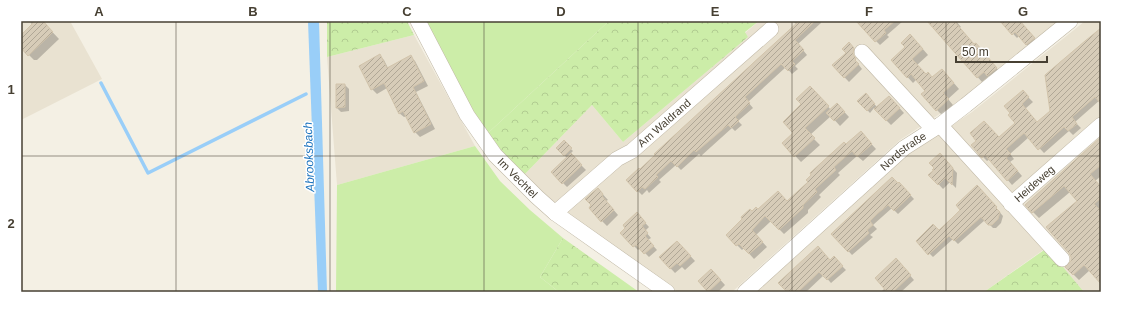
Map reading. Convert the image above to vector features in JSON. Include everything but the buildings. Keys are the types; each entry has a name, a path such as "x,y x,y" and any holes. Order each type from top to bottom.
{"street":[{"name":"Im Vechtel","path":"418,21 467,115 495,155 555,213 666,292"},
{"name":"Nordstraße","path":"745,292 904,148 966,105 1070,21"},
{"name":"Am Waldrand","path":"555,213 617,159 632,151 771,29"},
{"name":"Heideweg","path":"862,52 1011,204 1101,125"},
{"path":"1011,204 1062,259"}],"shaded area":[{"path":"21,21 70,21 102,79 21,120"},
{"path":"759,21 1060,21 961,100 900,140 732,292 678,292 573,217 524,175 592,105 623,142 748,37 745,33"},
{"path":"1085,21 1101,21 1101,292 1084,292 1046,248 984,292 756,292 909,154 972,112"},
{"path":"414,35 475,146 337,185 327,57"}],"green space":[{"path":"327,21 407,21 414,35 327,57"},
{"path":"425,21 609,21 488,133 474,113"},
{"path":"609,21 759,21 745,32 748,37 623,142 592,105 524,175 503,153 488,133"},
{"path":"475,146 500,181 530,210 563,238 540,277 559,292 336,292 337,185"},
{"path":"563,238 639,292 559,292 540,277"},
{"path":"1047,248 1084,292 984,292"}],"water":[{"path":"308,21 319,21 327,292 318,292"}],"waterway":[{"path":"101,83 148,173 306,94"}],"water label":[{"name":"Abrooksbach","path":"309,157"}]}
